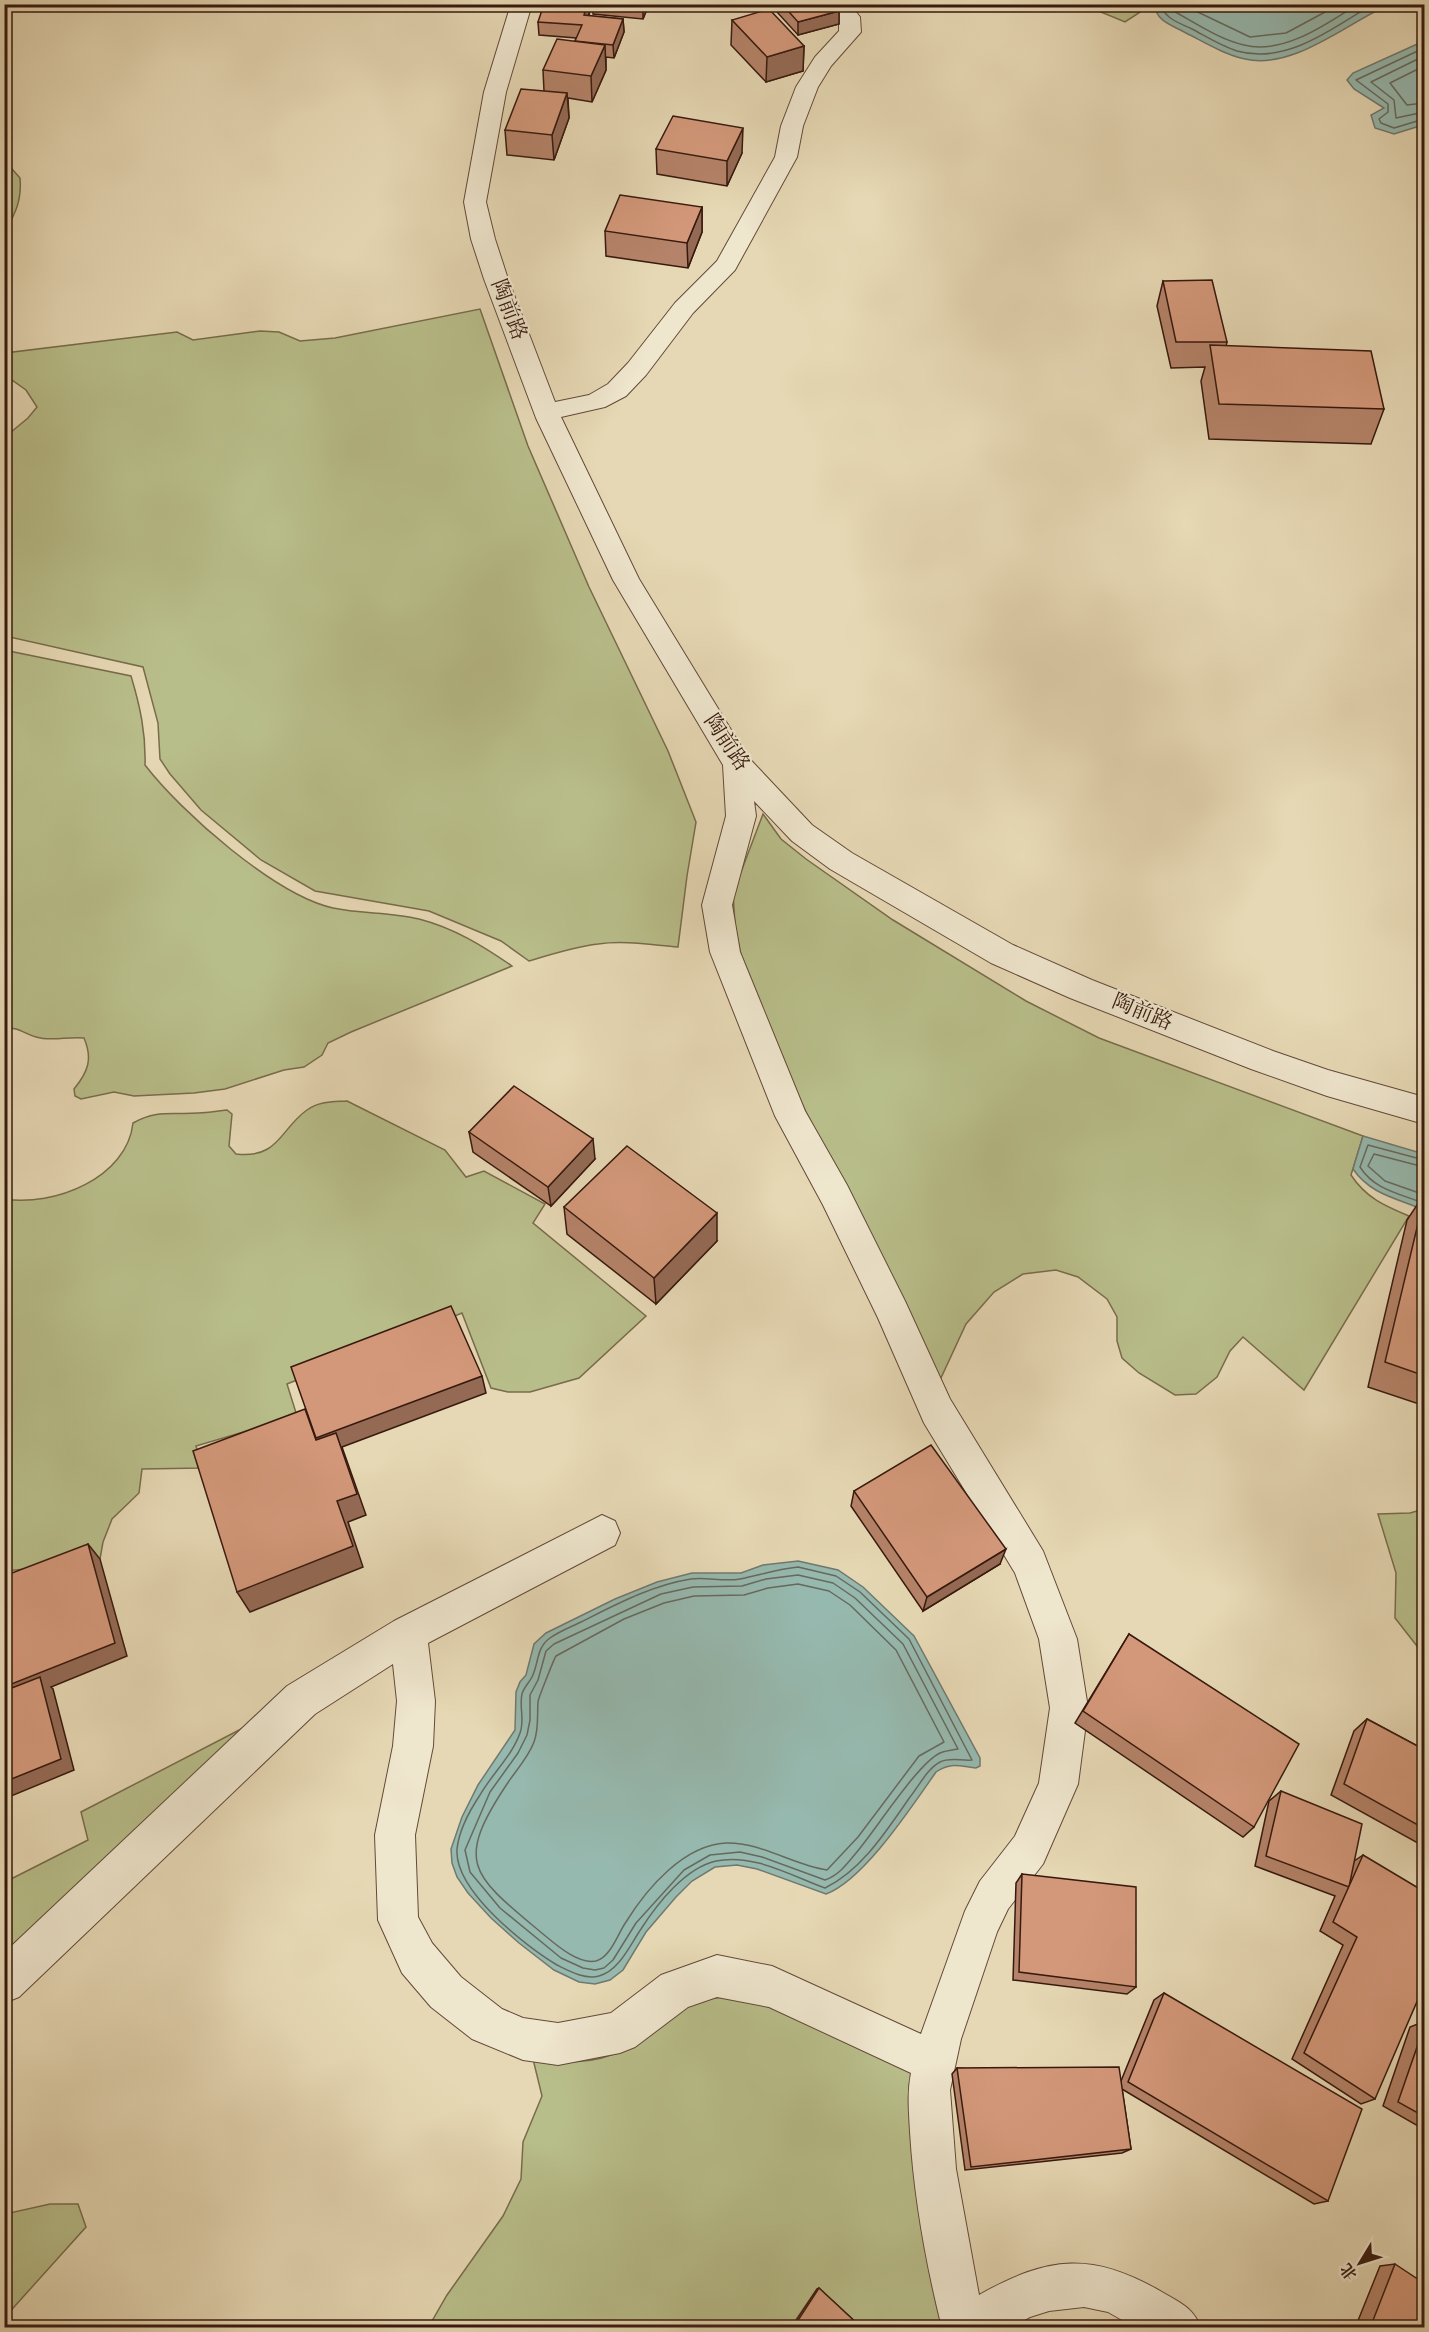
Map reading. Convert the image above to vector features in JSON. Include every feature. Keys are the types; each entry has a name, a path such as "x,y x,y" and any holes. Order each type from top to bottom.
{"street":[{"name":"陶前路","path":"522,4 495,92 475,202 494,272 547,412 626,580 736,764 802,833 826,850 1002,954 1081,989 1262,1060 1327,1083 1425,1110"},
{"path":"547,412 596,401 617,390 637,369 684,308 727,265 786,157 792,126 807,87 823,62 850,32 849,17 838,4"},
{"path":"736,764 741,816 717,905 725,952 791,1116 893,1312 937,1411 1030,1564 1058,1640 1069,1708 1058,1784 1029,1850 994,1895 979,1924 940,2039 929,2090 934,2169 957,2298 967,2328 990,2312 1019,2298 1071,2285 1099,2287 1133,2302 1179,2328"},
{"path":"4,1982 301,1700 406,1634 602,1533"},
{"path":"406,1634 411,1654 416,1701 413,1746 395,1835 398,1920 417,1958 446,1992 487,2024 523,2039 558,2044 620,2032 676,1990 717,1977 772,1987 935,2062"}],"green space":[{"path":"1151,4 1125,22 1084,5"},
{"path":"5,161 20,178 20,193 17,206 5,231"},
{"path":"480,309 528,446 589,587 668,751 696,822 678,947 618,942 589,945 529,961 501,941 429,911 315,891 261,860 201,810 170,774 160,759 158,723 143,667 5,636 5,437 28,418 37,407 26,390 5,375 5,353 177,332 193,340 260,331 279,332 300,341 335,338"},
{"path":"4,650 131,676 142,720 145,765 181,805 205,827 284,887 333,908 408,917 444,927 468,938 512,966 328,1043 322,1055 304,1067 284,1070 225,1089 194,1093 134,1096 114,1092 81,1099 75,1096 74,1089 88,1065 88,1052 84,1038 42,1038 17,1029 5,1029"},
{"path":"763,814 781,839 806,859 893,920 1026,1001 1099,1038 1363,1136 1351,1175 1363,1190 1384,1205 1409,1216 1304,1390 1243,1337 1230,1351 1217,1377 1196,1394 1175,1395 1139,1373 1122,1358 1117,1341 1117,1317 1107,1299 1078,1277 1056,1270 1023,1274 994,1292 966,1324 940,1380 784,1068 745,977 735,925 733,893"},
{"path":"347,1101 445,1150 466,1177 484,1171 545,1204 533,1223 646,1316 579,1378 530,1392 508,1392 491,1388 462,1313 287,1384 297,1416 196,1446 202,1468 142,1469 139,1493 112,1519 103,1542 100,1559 88,1563 5,1571 4,1199 44,1198 85,1185 103,1173 117,1159 128,1142 133,1123 150,1116 227,1110 232,1114 229,1146 236,1154 250,1154 261,1152 278,1141 298,1118 312,1107 326,1102"},
{"path":"1424,1509 1424,1655 1395,1618 1396,1573 1378,1514 1410,1513"},
{"path":"245,1727 5,1964 5,1882 88,1840 81,1812"},
{"path":"739,1996 803,2015 915,2072 946,2327 859,2327 817,2289 791,2327 428,2328 447,2295 503,2216 521,2179 523,2142 542,2096 532,2055 566,2062 578,2062 612,2055 631,2046 673,2013 687,2006 709,1999"},
{"path":"50,2204 78,2204 86,2227 5,2317 5,2214"}],"water":[{"path":"1155,4 1388,5 1300,52 1263,61 1237,57 1207,44 1162,19 1156,11"},
{"path":"1424,41 1424,127 1423,125 1394,134 1375,128 1371,115 1384,108 1354,89 1347,80 1353,73"},
{"path":"1363,1136 1424,1154 1424,1210 1385,1195 1360,1178 1353,1169"},
{"path":"798,1561 838,1570 863,1587 914,1636 980,1758 980,1766 976,1768 950,1766 936,1772 901,1822 871,1858 841,1886 826,1894 757,1869 737,1865 715,1867 692,1881 676,1897 646,1932 623,1970 610,1980 595,1984 579,1982 554,1970 491,1918 468,1893 457,1877 452,1863 451,1849 462,1817 478,1785 515,1730 516,1692 526,1675 534,1644 546,1633 615,1599 657,1582 692,1573 741,1573 763,1565"}],"building":[{"path":"544,4 587,4 584,15 623,19 613,45 575,41 582,25 538,22"},
{"path":"782,4 833,4 839,11 798,22"},
{"path":"769,9 804,46 767,57 732,20"},
{"path":"557,39 605,45 591,76 543,70"},
{"path":"521,89 567,93 552,135 505,130"},
{"path":"673,116 743,128 727,161 656,149"},
{"path":"620,195 702,207 687,243 605,231"},
{"path":"1212,280 1227,342 1176,342 1163,281"},
{"path":"1210,345 1371,351 1384,409 1219,404"},
{"path":"514,1086 593,1139 548,1187 469,1132"},
{"path":"627,1146 717,1213 654,1278 564,1207"},
{"path":"1425,1194 1425,1376 1385,1362"},
{"path":"451,1306 482,1376 316,1438 291,1367"},
{"path":"305,1409 316,1440 336,1433 357,1494 337,1501 353,1546 237,1592 193,1451"},
{"path":"931,1445 1006,1549 927,1597 854,1491"},
{"path":"88,1544 115,1643 4,1687 4,1576"},
{"path":"1129,1634 1299,1744 1254,1827 1083,1711"},
{"path":"40,1677 61,1759 4,1782 4,1691"},
{"path":"1367,1719 1425,1750 1425,1829 1344,1784"},
{"path":"1281,1791 1362,1824 1349,1887 1266,1856"},
{"path":"1363,1855 1425,1892 1425,1983 1375,2099 1304,2053 1357,1937 1333,1922"},
{"path":"1022,1874 1136,1887 1136,1987 1019,1972"},
{"path":"1164,1993 1362,2109 1328,2201 1128,2082"},
{"path":"1425,2024 1425,2117 1398,2102"},
{"path":"1119,2067 1131,2149 971,2167 957,2068"},
{"path":"1395,2264 1425,2284 1425,2328 1370,2328"},
{"path":"819,2288 862,2328 793,2328"}]}
